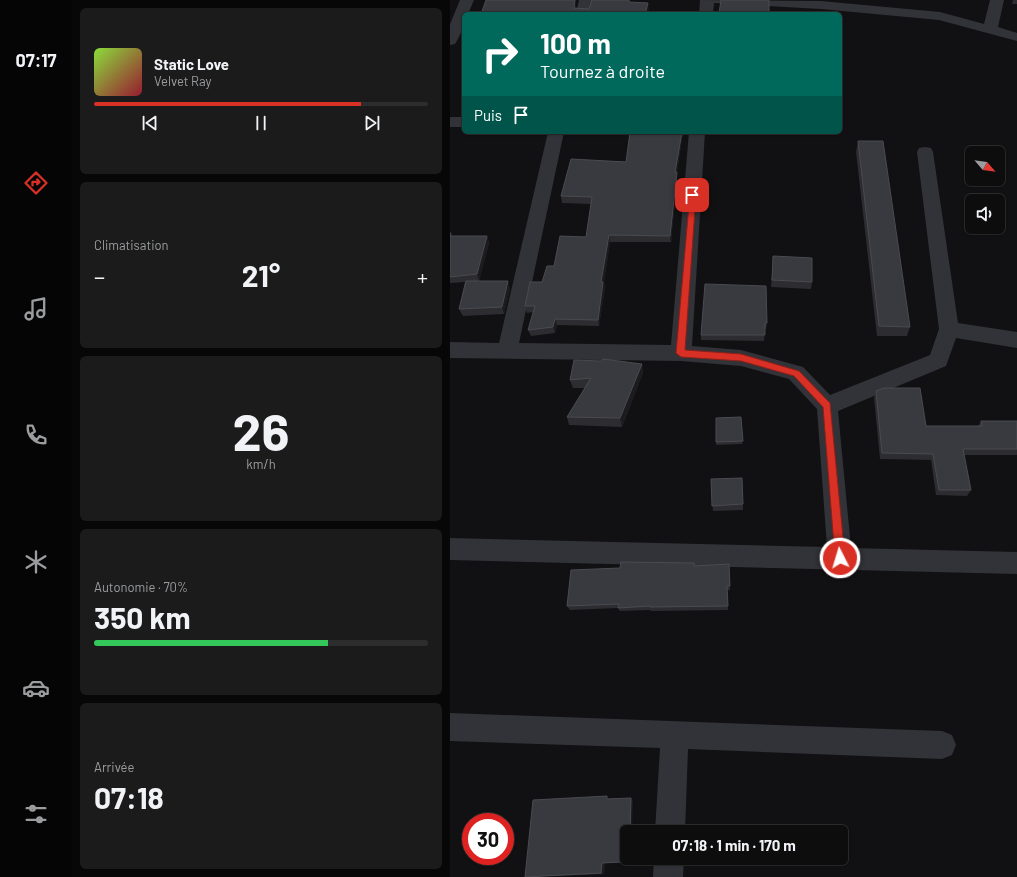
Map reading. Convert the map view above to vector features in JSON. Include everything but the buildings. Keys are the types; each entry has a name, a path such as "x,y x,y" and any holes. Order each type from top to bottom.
{"street":[{"path":"462,12 467,0"},
{"path":"583,12 586,0"},
{"path":"706,12 707,0"},
{"path":"718,0 821,3 940,16 1017,37"},
{"path":"937,0 940,16"},
{"path":"990,29 997,0"},
{"path":"450,41 462,12"},
{"path":"450,122 462,122"},
{"path":"507,351 556,134"},
{"path":"681,353 697,134"},
{"path":"827,406 939,360 950,329 925,152"},
{"path":"950,329 1017,340"},
{"path":"450,350 681,353 741,358 796,373 827,406 840,558"},
{"path":"450,549 1017,563"},
{"path":"450,727 942,745"},
{"path":"670,825 675,736"},
{"path":"668,877 669,865"}],"route":[{"path":"692,195 681,353 741,358 796,373 827,406 840,558"}]}
